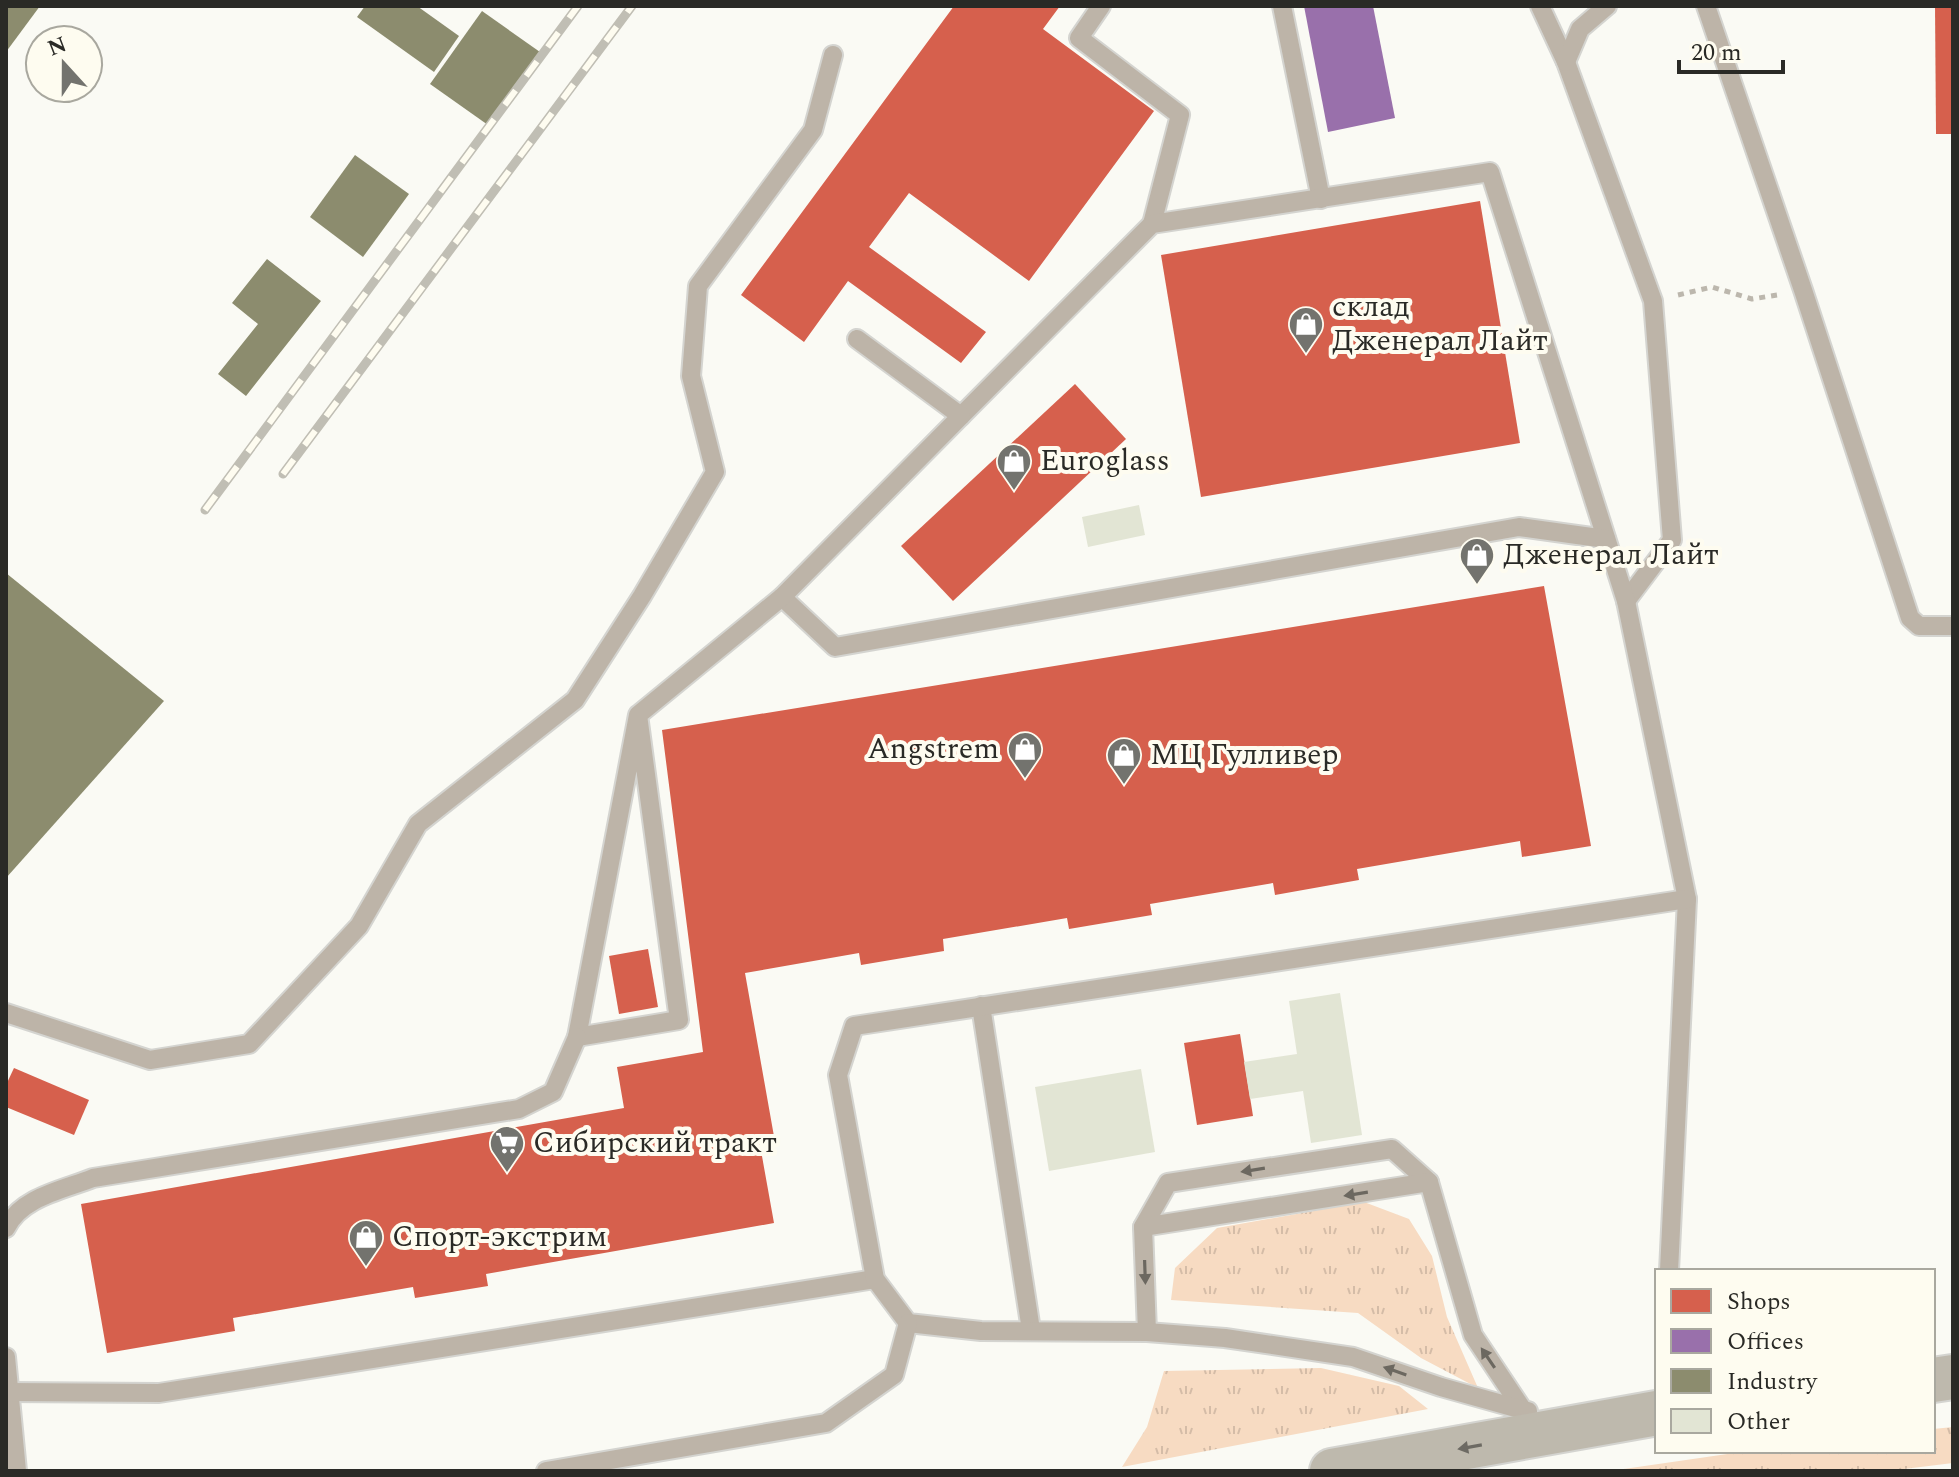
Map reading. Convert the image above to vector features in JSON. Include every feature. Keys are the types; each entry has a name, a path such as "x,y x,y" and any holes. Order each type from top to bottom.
{"main road":[{"path":"1332,1471 1655,1413"}],"lane":[{"path":"6,1228 12,1216 26,1204 93,1178 519,1109 553,1092 577,1037 638,715 782,597 1152,224 1180,115 1079,38 1101,6"},
{"path":"1282,6 1321,199"},
{"path":"1540,6 1566,62 1653,301 1672,540 1626,601"},
{"path":"1566,62 1580,29 1607,6"},
{"path":"1706,6 1910,618 1919,626 1953,626"},
{"path":"6,1013 150,1060 249,1044 359,926 418,824 575,700 642,596 715,472 691,376 698,286 813,130 833,55"},
{"path":"1152,224 1490,172 1626,601 1687,899 1669,1269"},
{"path":"857,339 961,416"},
{"path":"782,597 835,647 1519,527 1606,539"},
{"path":"577,1037 679,1020 638,715"},
{"path":"1592,1425 1441,1387 1353,1357 1225,1338 1147,1332 981,1331 908,1323 875,1279 838,1075 854,1026 1687,899"},
{"path":"981,1006 1031,1330"},
{"path":"1147,1332 1143,1227 1168,1183 1392,1149 1429,1182 1473,1335 1523,1410"},
{"path":"1143,1227 1429,1182"},
{"path":"8,1392 159,1393 875,1279"},
{"path":"546,1471 826,1423 894,1375 908,1323"},
{"path":"6,1357 17,1471"}],"path":[{"path":"1653,301 1712,287 1752,299 1803,290"}],"green space":[{"path":"1364,1202 1409,1219 1432,1256 1447,1317 1478,1388 1421,1358 1358,1313 1171,1300 1175,1268 1217,1228"},
{"path":"1321,1368 1399,1386 1428,1409 1122,1467 1147,1427 1164,1371"},
{"path":"1953,1427 1953,1463 1888,1471 1610,1471 1734,1453 1935,1453 1935,1429"}],"building: Shops":[{"path":"954,6 1060,6 1043,29 1154,111 1029,281 909,193 869,247 986,332 961,363 848,281 804,342 741,295"},
{"path":"1935,6 1953,6 1953,134 1936,134"},
{"path":"1480,201 1520,443 1201,497 1161,255"},
{"name":"Euroglass","path":"1075,384 1126,439 953,601 901,546"},
{"name":"МЦ Гулливер","path":"1544,586 1591,846 1522,857 1520,841 1357,869 1359,880 1275,895 1273,883 1150,904 1152,915 1069,929 1067,918 943,939 944,951 861,965 859,953 745,973 775,1142 760,1145 774,1223 486,1274 488,1286 415,1298 413,1287 233,1318 235,1331 107,1353 81,1204 624,1108 617,1067 703,1052 662,730"},
{"path":"648,949 658,1007 619,1014 609,956"},
{"path":"1240,1034 1253,1116 1197,1125 1184,1043"},
{"path":"14,1068 89,1100 74,1135 6,1107 6,1085"}],"building: Offices":[{"path":"1304,6 1373,6 1395,118 1328,132"}],"building: Industry":[{"path":"6,6 40,6 24,24 6,52"},
{"path":"365,6 417,6 459,36 434,72 357,17"},
{"path":"482,11 540,52 488,125 430,84"},
{"path":"355,155 409,194 363,257 310,217"},
{"path":"267,259 321,301 246,396 218,374 258,324 232,303"},
{"path":"6,573 164,701 6,878"}],"building: Other":[{"path":"1139,505 1145,535 1088,547 1082,517"},
{"path":"1340,993 1362,1135 1311,1143 1303,1091 1250,1099 1244,1062 1297,1054 1289,1001"},
{"path":"1141,1069 1155,1152 1049,1171 1035,1087"}],"railway":[{"path":"205,510 578,6"},
{"path":"283,474 632,6"}],"place":[{"name":"склад Дженерал Лайт","path":"1306,355"},
{"name":"Euroglass","path":"1014,492"},
{"name":"Дженерал Лайт","path":"1477,586"},
{"name":"Angstrem","path":"1025,780"},
{"name":"МЦ Гулливер","path":"1124,786"},
{"name":"Сибирский тракт","path":"507,1174"},
{"name":"Спорт-экстрим","path":"366,1268"}]}
